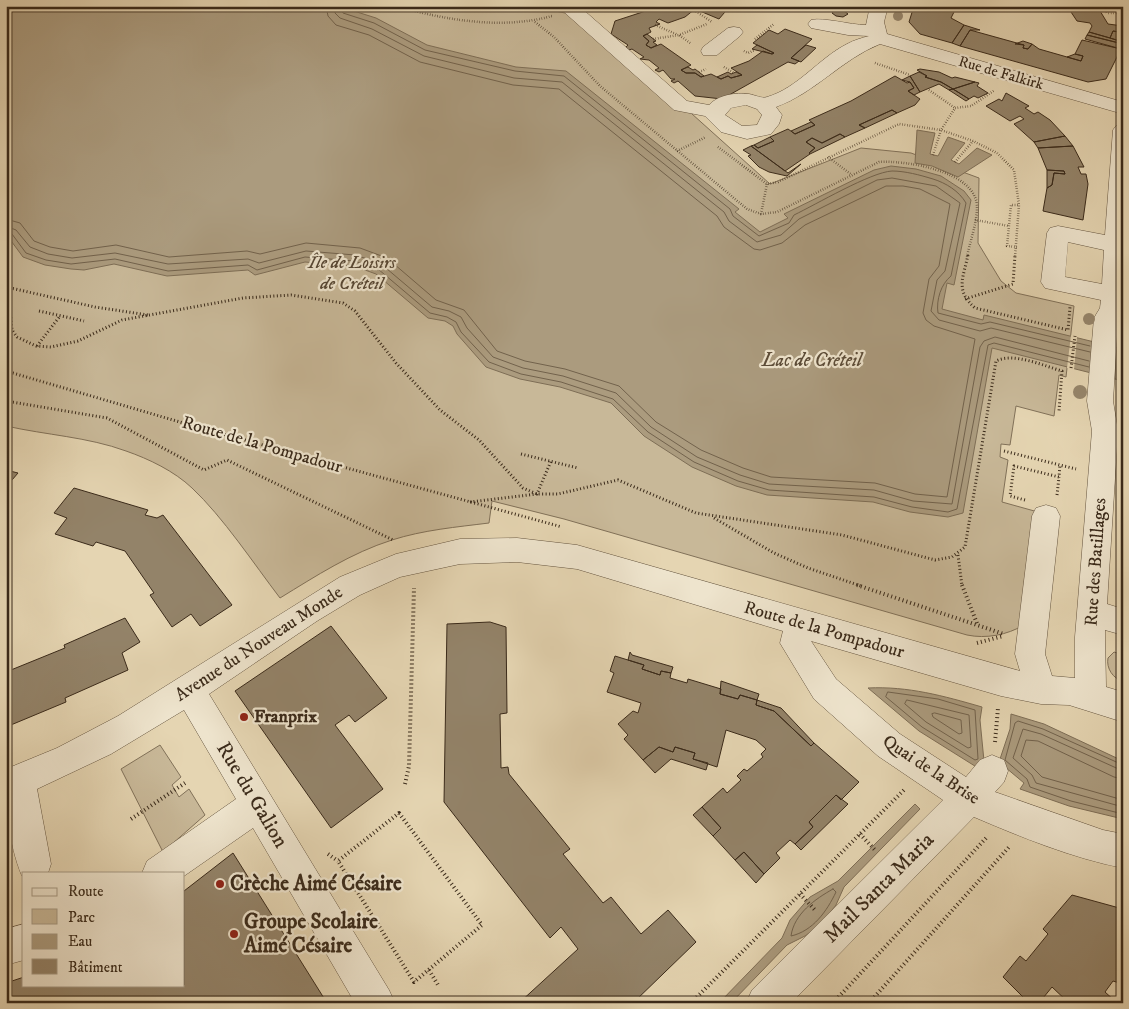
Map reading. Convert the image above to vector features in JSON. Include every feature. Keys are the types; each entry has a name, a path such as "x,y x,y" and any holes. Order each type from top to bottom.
{"street":[{"path":"764,105 780,99 819,75 853,48 877,34 875,16 879,6"},
{"path":"570,8 681,106 715,112"},
{"name":"Rue de Falkirk","path":"817,24 877,34 1123,108"},
{"path":"710,51 734,32"},
{"path":"734,99 751,100 764,105 772,115 772,122 760,130 756,137 723,126 715,116 718,107 726,101 734,99"},
{"name":"Rue des Batillages","path":"1090,698 1090,637 1105,431 1113,416 1100,401 1101,380 1106,318 1116,306 1123,130"},
{"path":"1116,306 1053,282 1058,233 1119,230"},
{"path":"1041,690 1030,654 1044,506"},
{"name":"Avenue du Nouveau Monde","path":"13,782 88,748 189,690 334,595 387,569 419,559 460,551 494,548 525,549"},
{"name":"Route de la Pompadour","path":"525,549 577,557 1001,682 1041,690 1069,691 1123,708"},
{"path":"1092,612 1123,622"},
{"name":"Quai de la Brise","path":"800,623 795,643 825,689 889,745 969,798 1011,829 1123,851"},
{"name":"Rue du Galion","path":"189,690 376,1003"},
{"name":"Mail Santa Maria","path":"765,1003 969,798 992,772"},
{"path":"13,782 34,864"},
{"path":"160,872 258,804"},
{"path":"6,947 22,943"}],"path":[{"path":"396,6 416,13 450,19 535,22"},
{"path":"1102,6 1107,13 1123,13"},
{"path":"653,39 679,36 655,26"},
{"path":"874,62 910,75"},
{"path":"930,90 955,108 971,106 993,94 997,86"},
{"path":"933,155 941,130 955,108"},
{"path":"677,151 706,137 767,184 778,182 899,124 941,130 997,153 1014,170 1019,205 1013,284 965,299"},
{"path":"955,162 973,142"},
{"path":"828,157 852,175"},
{"path":"915,165 949,174 966,185 974,193 977,206 961,290 965,299 975,308 1068,330 1068,326"},
{"path":"761,214 767,184"},
{"path":"1016,247 1007,246 1011,205 1019,205"},
{"path":"975,220 1009,226"},
{"path":"6,287 95,308 151,316"},
{"path":"6,301 10,309 12,330 17,337 36,346 64,345 113,323 243,298 273,295 306,296 342,303 355,311 396,363 440,410 479,440 523,488 537,494"},
{"path":"39,311 84,321"},
{"path":"36,346 60,316"},
{"path":"1071,368 1075,336"},
{"path":"467,502 537,494 558,494 618,480 676,506 711,516 783,525 842,536 935,560 949,560 958,555 965,547 968,536 996,360 1011,358 1062,371 1059,411"},
{"name":"Route de la Pompadour","path":"6,371 467,502 519,515"},
{"path":"6,402 107,418 204,470 227,460 397,543"},
{"path":"1004,451 1076,470"},
{"path":"521,454 578,468"},
{"path":"537,494 550,461"},
{"path":"1059,477 1014,466 1010,496 1044,506 1059,477 1060,465"},
{"path":"711,516 774,553 808,568 1006,635"},
{"path":"958,555 958,573 961,587 978,627"},
{"path":"405,784 409,766 414,588"},
{"path":"131,819 185,783"},
{"path":"691,1003 910,784"},
{"path":"328,854 338,861 414,982 482,925 399,813 338,861"},
{"path":"833,1003 1011,829"},
{"path":"869,1003 1011,829"},
{"path":"429,970 438,985"}],"green space":[{"name":"Île de Loisirs de Créteil","path":"6,6 532,6 584,17 770,184 861,148 911,153 979,178 978,243 1001,281 1016,293 1074,306 1066,377 1059,375 1054,416 1016,406 1010,445 1001,444 1000,457 1008,460 1002,502 1038,512 1024,625 996,635 982,637 967,635 564,519 492,501 489,523 440,529 377,545 334,566 280,598 238,541 204,500 185,482 169,471 112,446 6,426"},
{"path":"1114,652 1123,655 1123,681 1113,675 1108,666 1108,658"},
{"path":"160,745 181,777 172,785 179,797 189,789 205,815 163,852 121,769"}],"water":[{"name":"Lac de Créteil","path":"6,6 338,6 376,18 427,45 516,67 566,71 739,209 735,212 760,232 788,218 784,214 874,170 891,166 916,169 941,176 964,191 971,200 954,285 947,283 942,309 983,320 984,315 1123,349 1123,381 992,348 963,513 948,517 910,512 873,502 767,495 736,486 692,467 644,436 611,403 560,387 520,379 486,367 457,334 453,326 445,321 428,318 376,274 354,266 305,262 255,275 248,270 167,276 114,264 84,270 45,265 23,257 6,234"},
{"path":"917,130 935,133 930,154 938,156 948,137 965,143 951,160 959,164 977,148 992,155 958,177 932,166 915,163"},
{"path":"868,688 912,690 982,707 980,720 984,761 978,768 919,731"},
{"path":"1011,714 1044,724 1123,761 1123,819 1069,806 1020,789 1024,783 999,762 1010,729"},
{"path":"915,804 920,809 844,887 836,905 821,924 805,936 787,945 731,1003 719,1003 782,938 790,920 810,897 838,881"}],"pier":[{"path":"1071,335 1077,337 1074,370 1067,368"}],"building":[{"path":"661,6 730,6 719,19 695,9 685,17 668,23 659,19 656,22 660,24 649,28 651,32 643,36 649,41 646,45 651,48 661,44 691,65 681,70 686,73 695,73 701,77 711,74 721,79 728,76 731,78 742,75 731,68 749,61 763,51 774,53 753,43 769,30 778,34 785,29 812,39 791,58 799,61 795,64 788,62 722,99 695,96 678,81 674,83 671,81 675,79 671,79 663,70 659,72 655,70 659,68 649,60 640,59 644,57 632,49 629,50 626,47 628,45 611,34 615,21"},
{"path":"914,6 957,6 951,18 964,25 952,43 920,34 909,22"},
{"path":"1067,6 1097,6 1108,24 1123,26 1119,32 1113,31 1110,38 1089,32 1092,26 1090,23 1077,21"},
{"path":"835,9 843,10 848,14 843,17 836,16 832,13"},
{"path":"964,25 980,30 970,30 960,46 952,43"},
{"path":"1123,26 1123,42 1110,38 1113,31 1119,32"},
{"path":"970,30 1024,45 1023,48 1028,49 1032,44 1039,49 1081,61 1083,56 1075,54 1082,40 1121,49 1106,79 1088,82 960,46"},
{"path":"1089,32 1120,41 1119,43 1087,35"},
{"path":"647,34 656,41 653,42 657,45 651,48 646,45 649,41 643,36"},
{"path":"1087,35 1119,43 1120,41 1123,45 1121,49 1085,39"},
{"path":"1023,41 1032,44 1028,49 1023,48 1024,45 1015,44"},
{"path":"757,45 774,53 752,49"},
{"path":"806,45 816,48 801,62 791,58"},
{"path":"1075,54 1083,56 1081,61 1067,57"},
{"path":"688,67 693,70 695,69 704,76 701,77 695,73 686,73 681,70"},
{"path":"920,69 975,82 953,89 941,82 925,77 927,76 917,70"},
{"path":"728,72 731,74 736,72 742,75 731,78 728,76 721,79 717,77"},
{"path":"919,72 927,76 925,77 941,82 953,89 949,90 939,84 920,92 910,76"},
{"path":"895,76 907,83 910,82 914,88 908,91 920,99 915,105 897,113 892,110 859,125 865,128 845,137 840,134 822,143 812,138 806,142 815,148 810,154 785,171 751,146 754,145 758,148 774,141 770,137 788,129 795,134 815,125 809,120 851,101"},
{"path":"910,76 920,92 914,95 908,91 914,88 910,82 902,80"},
{"path":"975,82 979,83 977,86 988,93 978,98 974,96 969,99 953,89"},
{"path":"953,89 969,99 966,101 949,90"},
{"path":"1006,93 1029,106 1025,108 1034,114 1038,112 1050,120 1065,136 1034,142 1014,124 1024,119 1020,116 1010,121 986,106 999,99 1002,101"},
{"path":"892,110 897,113 865,128 859,125"},
{"path":"811,122 815,125 795,134 791,131"},
{"path":"840,134 845,137 809,153 815,148 806,142 812,138 822,143"},
{"path":"1065,136 1073,146 1038,148 1034,142"},
{"path":"770,137 774,141 758,148 754,145"},
{"path":"751,146 788,173 801,164 787,176 769,172 759,167 748,156 751,155 743,150"},
{"path":"1073,146 1084,167 1078,167 1081,174 1086,174 1088,184 1083,220 1043,211 1047,188 1052,185 1054,173 1065,174 1064,171 1047,170 1038,148"},
{"path":"1047,170 1064,171 1065,174 1054,173 1052,185 1047,188"},
{"path":"6,470 18,473 6,487"},
{"path":"74,488 148,510 145,515 157,518 163,515 232,605 200,626 191,614 172,627 150,595 154,593 125,551 96,542 93,546 55,534 67,518 54,513"},
{"path":"125,618 140,642 122,653 128,670 65,698 66,702 6,727 6,672 65,648 64,645"},
{"path":"490,622 506,627 507,713 500,714 501,768 508,767 509,774 570,849 563,854 603,903 611,897 641,934 668,910 696,942 633,1003 519,1003 578,949 561,927 550,938 444,802 447,624"},
{"path":"331,626 387,698 355,722 349,715 335,725 383,789 331,828 235,691"},
{"path":"630,652 632,655 673,667 671,673 661,671 660,675 642,669 644,665 628,660"},
{"path":"615,656 644,665 642,669 660,675 661,671 671,673 670,678 687,683 688,679 721,689 720,694 738,699 740,695 757,700 756,705 774,711 811,746 814,743 859,782 841,800 836,795 809,822 813,827 795,844 790,840 776,853 780,858 764,874 744,852 735,860 713,836 721,828 702,807 723,788 727,793 741,780 737,776 744,769 747,771 763,757 761,754 766,749 756,740 726,730 717,767 693,759 695,753 675,747 673,752 659,747 643,760 624,739 628,735 618,724 633,711 638,713 641,703 607,692 614,673 610,671"},
{"path":"721,681 759,694 757,700 740,695 738,699 720,694"},
{"path":"757,700 781,708 814,743 811,746 774,711 756,705"},
{"path":"659,747 673,752 675,747 695,753 693,759 708,763 706,770 671,759 655,773 643,760"},
{"path":"836,795 848,804 801,850 795,844 813,827 809,822"},
{"path":"702,807 721,828 713,836 693,815"},
{"path":"744,852 764,874 756,883 735,860"},
{"name":"Groupe Scolaire Aimé Césaire","path":"233,853 327,1003 6,1003 6,983 22,978 22,986 185,986 185,890"},
{"path":"1072,895 1123,909 1123,984 1113,981 1105,992 1115,1001 1114,1003 1069,1003 1052,987 1039,1003 1029,1003 1003,977 1020,956 1026,961 1048,934 1043,929"}],"place":[{"name":"Franprix","path":"244,717"},
{"name":"Crèche Aimé Césaire","path":"220,884"},
{"name":"Groupe Scolaire Aimé Césaire","path":"234,934"}]}
